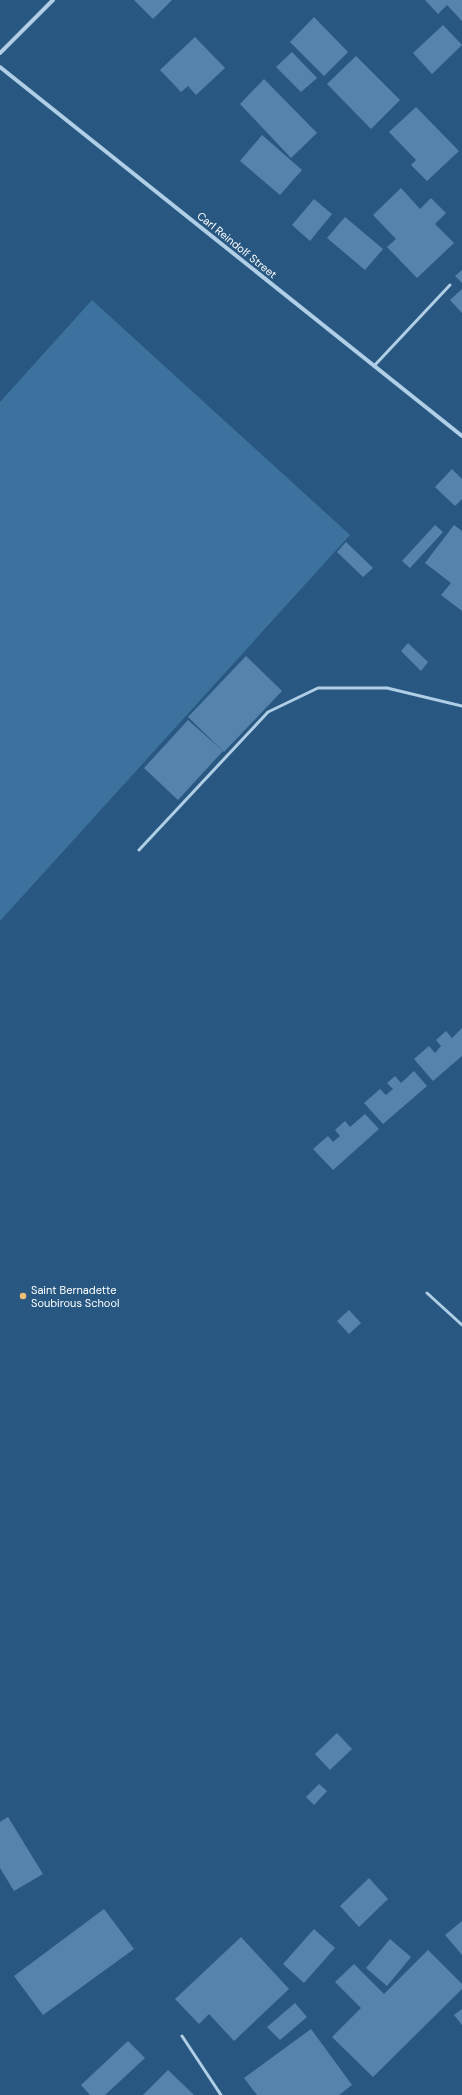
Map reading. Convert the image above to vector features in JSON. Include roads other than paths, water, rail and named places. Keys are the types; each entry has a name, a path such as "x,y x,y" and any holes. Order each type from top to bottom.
{"street":[{"path":"0,53 53,0"},
{"name":"Carl Reindolf Street","path":"0,67 462,436"}],"lane":[{"path":"374,366 450,285"},
{"path":"139,850 268,712 318,688 387,688 462,706"},
{"path":"428,1293 462,1325"},
{"path":"182,2036 221,2095"}],"place":[{"name":"Saint Bernadette Soubirous School","path":"23,1296"}]}
